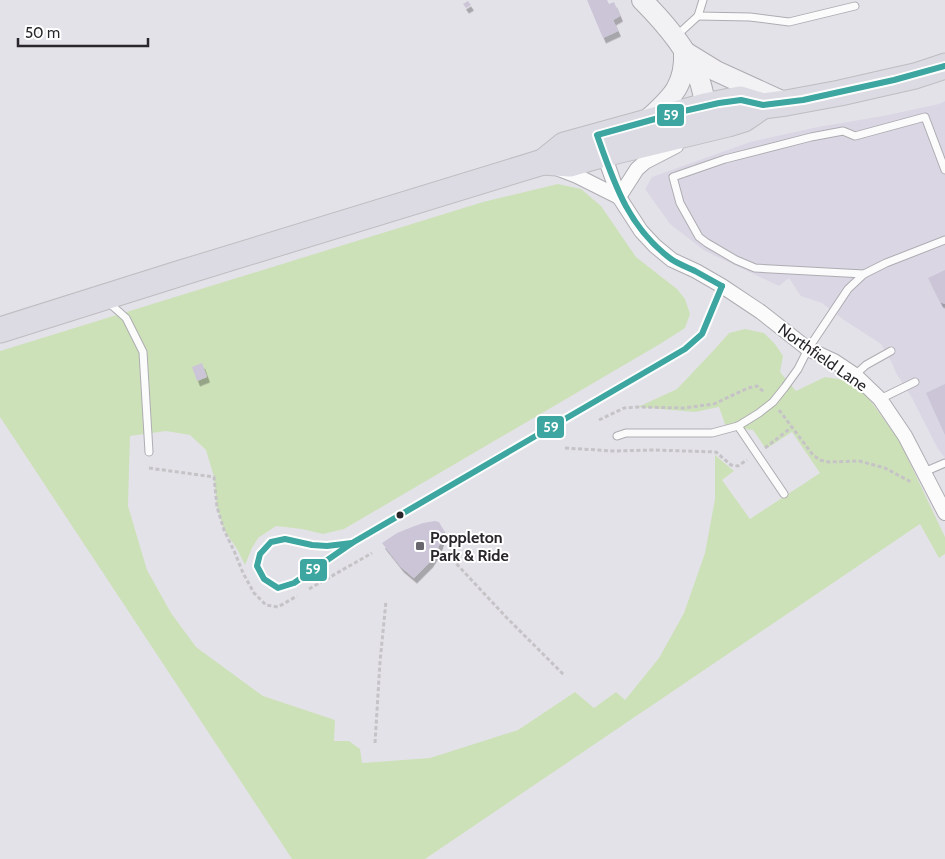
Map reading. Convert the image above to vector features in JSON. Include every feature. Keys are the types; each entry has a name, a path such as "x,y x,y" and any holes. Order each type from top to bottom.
{"highway":[{"path":"600,145 703,122 740,99 774,104 840,93 915,76 945,66"},
{"path":"0,330 181,272 543,162 570,164 600,145 645,122 703,122"}],"street":[{"path":"543,162 619,197 645,162 676,146 703,122 700,81 696,72 679,44 642,0"},
{"path":"679,44 716,71 774,104"},
{"path":"645,122 667,102 678,88 684,62 679,44"},
{"name":"Northfield Lane","path":"600,145 619,197 640,231 655,246 672,260 722,286 761,312 808,348 834,361 855,375 880,398 905,436 945,513"}],"lane":[{"path":"679,44 698,16 702,0"},
{"path":"698,16 750,17 789,22 855,6"},
{"path":"864,274 755,268 736,260 699,237 680,203 673,177 726,159 811,137 843,131 855,136 925,116 945,170"},
{"path":"617,436 626,433 712,433 738,426 773,402 798,369 808,348 848,289 864,274 886,263 945,240"},
{"path":"352,543 327,546 285,539 270,542 260,554 257,566 264,579 278,588 294,583 352,543 685,349 702,334 722,286"},
{"path":"103,298 126,318 143,352 149,452"},
{"path":"855,375 866,365 891,351"},
{"path":"880,398 915,382"},
{"path":"738,426 784,494"},
{"path":"924,472 945,463"}],"path":[{"path":"599,420 624,408 684,408 714,404 748,388 757,386 773,402 813,455 820,460 829,462 858,461 885,468 936,495"},
{"path":"565,448 613,451 716,452 731,465 738,466 792,427"},
{"path":"452,559 564,675"},
{"path":"375,743 386,601"}],"shaded area":[{"path":"945,101 945,458 938,449 881,344 822,303 801,296 789,278 779,286 705,251 670,224 645,189 652,177 750,142 818,127 883,116 939,104"}],"green space":[{"path":"558,184 581,189 601,206 636,257 677,289 685,299 690,314 685,328 344,529 323,534 276,526 258,538 245,565 224,530 217,507 214,477 206,450 190,435 166,431 130,436 128,506 147,570 171,613 196,647 263,696 335,720 334,741 349,741 360,749 362,763 430,758 518,730 575,692 594,708 616,692 625,700 659,658 684,613 705,553 715,499 715,455 734,471 722,480 750,519 820,473 792,432 766,449 753,430 726,427 719,407 695,412 638,407 677,389 729,333 745,329 764,333 775,344 783,356 780,372 796,391 825,377 845,380 867,396 899,440 945,537 945,554 939,558 920,524 425,859 292,859 0,417 0,351 483,202"}],"building":[{"path":"587,0 607,0 609,4 614,2 620,16 613,20 618,31 603,38"},
{"path":"468,1 471,5 466,8 463,4"},
{"path":"945,270 945,304 940,302 928,278"},
{"path":"202,363 207,377 197,381 192,367"},
{"path":"945,384 945,435 926,393"},
{"name":"Poppleton Park & Ride","path":"439,522 444,531 437,551 430,562 414,578 401,567 382,543 397,533 423,523"}],"transit line":[{"name":"59","path":"722,286 671,259 644,233 624,203 597,135 719,103 741,100 763,105 803,100 894,80 945,66"},
{"name":"59","path":"352,543 685,349 702,334 722,286"},
{"name":"59","path":"285,539 327,546 352,543 294,583 278,588 264,579 257,566 260,554 271,542 285,539"}],"place":[{"name":"Poppleton Park & Ride","path":"420,546"}]}
